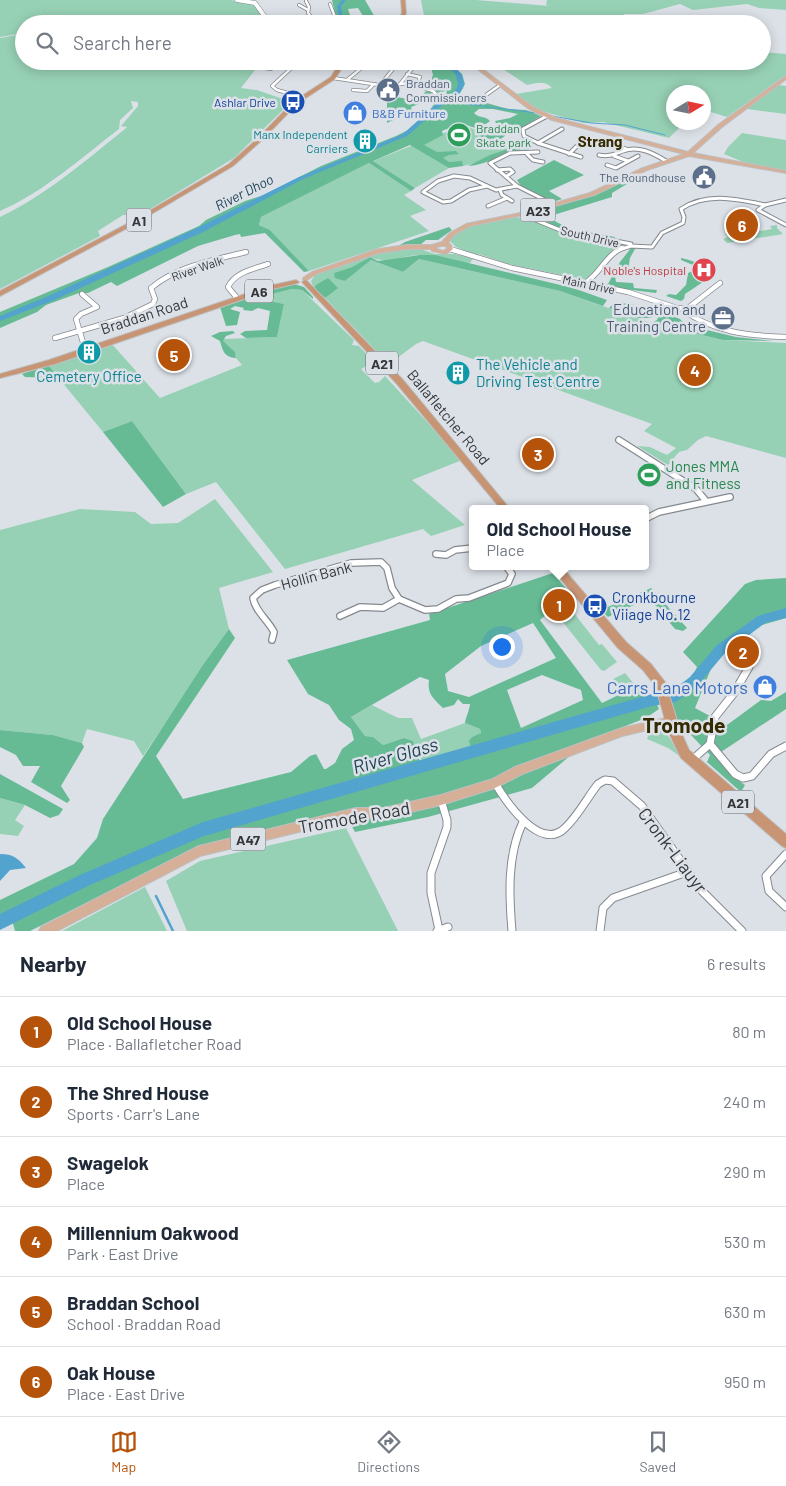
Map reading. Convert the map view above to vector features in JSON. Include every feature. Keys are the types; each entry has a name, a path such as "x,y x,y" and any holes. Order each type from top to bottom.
{"highway":[{"path":"403,0 403,15"},
{"name":"A1","path":"0,294 129,226 231,165 302,97 333,78 338,70"},
{"name":"Braddan Road","path":"0,376 52,362 85,349 271,287 302,281"},
{"name":"Ballafletcher Road","path":"302,281 400,382 503,505"},
{"name":"A21","path":"558,570 622,645 647,667 664,690 670,721 681,748 692,761 786,842"}],"main road":[{"path":"238,0 255,4 263,15"},
{"path":"481,70 531,108 547,116 689,154 786,172"},
{"name":"A23","path":"444,244 448,236 462,227 521,214 597,192 645,169 689,154 720,126 786,77"},
{"path":"444,244 450,246 450,249 441,253 436,252 433,247 444,244"},
{"name":"Braddan Road","path":"302,281 314,272 378,251 407,247 433,247"},
{"name":"Tromode Road","path":"45,931 199,851 356,813 384,813 441,800 495,783 519,770 580,746 622,732 670,721"}],"street":[{"path":"306,0 310,7 308,10 310,15"},
{"path":"330,4 334,15"},
{"path":"299,5 308,10"},
{"path":"289,70 272,86 277,90 302,97"},
{"path":"348,80 360,70"},
{"path":"380,85 392,70"},
{"path":"400,84 410,70"},
{"path":"407,74 420,78"},
{"path":"333,78 388,86 408,83 436,94 434,100"},
{"path":"353,90 366,91 374,84"},
{"path":"486,95 500,85"},
{"path":"388,86 398,91"},
{"path":"547,116 523,129 524,136 527,139 581,157"},
{"path":"538,143 562,129"},
{"path":"569,154 578,145 591,139"},
{"path":"614,145 626,150 644,150 666,161"},
{"path":"548,146 539,152 527,154 510,153 490,163 518,186 555,205"},
{"path":"614,156 626,150"},
{"path":"527,154 533,160 543,162"},
{"path":"599,155 614,156 628,162"},
{"path":"607,165 614,168 638,156"},
{"path":"497,170 508,168 512,170 513,172 507,176"},
{"path":"461,172 487,186 500,190 518,186"},
{"path":"467,175 445,177 423,193 440,202 447,202 464,192 487,186"},
{"path":"500,190 501,193 512,201"},
{"path":"488,206 507,198"},
{"name":"South Drive","path":"521,214 560,230 652,247 662,233 683,223 682,207 697,200 728,198 765,205"},
{"path":"786,200 765,205 758,210 786,225"},
{"path":"585,284 593,278 611,255 631,244"},
{"name":"Main Drive","path":"450,249 496,264 628,292 682,309 697,318 726,329 760,336 786,337"},
{"name":"River Walk","path":"55,338 124,318 153,304 155,299 150,289 162,280 185,269 246,252"},
{"path":"237,298 228,287 233,279 268,264"},
{"path":"682,309 692,305 718,287 720,283"},
{"path":"82,294 97,308 77,317 85,349"},
{"path":"619,440 691,485 702,494 706,501"},
{"path":"649,517 659,512 730,497"},
{"path":"436,554 446,555 455,550 469,550"},
{"name":"Hollin Bank","path":"272,640 278,632 254,606 253,598 256,594 268,588 302,579 318,572 365,561 381,562 387,568 392,588 399,599"},
{"path":"340,616 360,607 383,608 399,599 421,610 438,608 456,599 469,598 504,585 512,578 508,570"},
{"path":"692,761 710,744 715,717 734,693 749,667"},
{"path":"710,744 736,774 742,778 752,776 771,754 786,746"},
{"name":"Cronk-Liauyr","path":"495,783 508,806 523,822 543,832 556,834 564,830 598,784 605,780 613,781 642,806 702,891 742,931"},
{"path":"441,800 447,820 447,827 431,873 430,893 437,930 448,927"},
{"path":"512,931 510,895 512,869 518,833 523,822"},
{"path":"786,854 767,870 766,876 769,891 786,907"},
{"path":"600,931 599,923 603,909 608,901 619,895 687,872"}],"green space":[{"path":"0,0 231,0 253,4 262,15 15,15 15,34 0,37"},
{"path":"332,0 365,0 374,15 362,15 358,8 348,9 350,15 336,15"},
{"path":"421,0 476,0 550,6 546,5 547,0 786,0 786,10 759,8 747,4 693,10 680,4 643,14 624,15 424,15"},
{"path":"15,36 15,70 255,70 241,88 257,90 291,102 234,158 142,214 123,215 98,231 100,236 0,289 0,217 65,177 127,127 121,126 138,106 138,102 131,101 133,108 120,120 119,129 76,163 32,194 0,211 0,38"},
{"path":"771,53 786,54 786,75 727,117 711,112 711,85 666,85 666,130 677,130 669,138 603,122 584,123 537,109 516,94 552,88 544,83 527,85 504,70 771,70"},
{"path":"432,70 457,70 462,74 465,84 456,101 473,105 483,102 508,109 526,110 541,116 515,132 509,131 511,126 496,123 495,121 518,114 493,109 479,109 474,113 490,121 475,128 463,125 452,127 442,131 443,135 424,145 437,152 456,151 459,154 443,158 449,162 462,161 463,166 449,168 410,145 373,161 415,188 411,191 369,163 261,217 259,225 270,230 309,271 304,272 265,233 241,237 240,234 198,246 117,286 111,282 88,293 79,293 46,305 37,312 0,328 0,312 108,267 199,226 206,220 245,201 264,195 321,166 408,130 422,117 404,115 387,123 387,95 413,99 426,91 431,92 435,98 411,107 413,114 428,113 440,95 446,95 447,90 440,93 416,85 429,85 433,75"},
{"path":"779,85 786,86 786,114 747,109"},
{"path":"464,125 516,147 476,163 463,166 443,164 449,168 415,188 373,161"},
{"path":"486,129 496,134 507,134 501,139 536,152 528,152 529,150 521,149 521,152 507,154 482,164 468,166 490,155 511,148 498,143 484,141 479,133"},
{"path":"742,133 786,140 786,171 743,162 724,154 728,147"},
{"path":"554,160 584,175 549,191 562,199 553,202 521,186 517,180"},
{"path":"369,163 411,191 404,195 426,210 410,216 429,231 309,271 270,230 259,225 261,217"},
{"path":"640,173 640,176 612,193 612,197 547,217 570,229 615,237 613,242 564,233 532,221 534,218 531,215 535,212 595,195"},
{"path":"516,217 532,220 564,233 623,244 608,255 591,278 587,280 508,264 479,254 477,256 456,247 450,241 460,230 469,226"},
{"path":"777,225 777,228 783,234 727,243 723,239 728,237 725,234 733,232 736,235 772,229 770,226"},
{"path":"449,227 452,230 438,240 426,240 420,245 398,246 405,242"},
{"path":"636,247 630,258 628,270 619,270 620,276 615,276 616,282 633,283 634,288 657,290 656,293 624,289 608,284 620,262 631,248"},
{"path":"406,249 420,249 435,254 455,254 473,259 469,264 429,255 416,255 389,260 370,257 352,267 335,273 345,281 371,260 403,272 419,259 560,291 651,323 723,340 786,343 786,458 706,436 698,440 687,450 679,452 668,465 637,446 650,447 667,455 676,448 644,431 652,424 423,341 389,364 325,298 337,287 314,289 311,281 315,275 366,257"},
{"path":"420,255 435,255 573,288 607,300 603,306 560,291 419,259 403,272 371,260 345,281 335,278 334,273 352,267 370,257 378,261"},
{"path":"681,258 702,266 708,273 709,278 685,294 684,299 681,301 666,296 669,294 676,295 686,285 688,273 695,270 693,265 681,260"},
{"path":"328,278 338,288 325,298 314,289 316,285"},
{"path":"294,284 304,287 313,299 302,290 292,289 255,298 284,304 277,337 246,338 240,334 245,331 267,330 270,311 258,308 252,311 243,310 244,308 235,306 230,309 240,312 237,325 226,326 220,307 257,293"},
{"path":"292,289 302,290 354,340 352,345 359,346 374,362 361,369 375,383 385,376 462,460 412,480 465,525 431,536 423,529 285,569 216,482 186,494 132,421 103,432 48,365 111,343 160,398 242,365 236,358 235,352 222,341 224,339 277,337 284,304 253,298"},
{"path":"615,302 635,305 654,315 651,318 638,318 609,308"},
{"path":"660,311 680,319 686,325 736,337 774,341 723,340 651,323 657,320 658,312"},
{"path":"233,331 235,333 226,336 223,341 235,352 236,358 226,355 220,341 211,336 220,332"},
{"path":"48,365 59,378 25,377 22,374"},
{"path":"132,421 186,494 163,507 103,432"},
{"path":"215,499 273,572 219,588 229,629 143,756 134,741 87,729 82,743 53,735 0,730 0,530 80,509 135,512 151,524 178,523"},
{"path":"553,573 569,592 547,600 553,609 540,620 602,703 633,688 654,697 659,709 646,718 623,727 571,755 532,788 428,817 355,832 344,812 199,847 30,931 15,931 12,920 0,926 0,900 74,864 97,838 103,819 203,665 229,629 235,638 156,756 183,799 291,772 310,756 316,754 324,769 335,763 342,749 354,740 351,729 339,720 329,705 308,694 287,660 430,620 429,614","holes":["533,623 556,658 469,697 448,691 445,674 481,646","542,675 581,690 583,700 521,728 507,690","420,677 429,680 430,692 443,708 454,705 458,699 463,704 470,704 465,723 480,729 481,733 472,737 469,741 471,748 469,753 424,766 420,762 413,741 404,738 383,745 373,737 365,736 351,717"]},
{"path":"786,578 786,618 762,625 717,654 695,708 727,725 761,700 771,701 786,692 786,709 715,756 735,778 745,785 741,792 707,762 710,755 691,735 677,732 672,716 670,692 686,682 697,667 683,652 745,584 756,580"},
{"path":"651,588 687,628 683,631 675,629 649,598 608,617 601,610"},
{"path":"573,612 599,645 602,644 617,662 604,671 601,670 562,621 561,618"},
{"path":"625,673 640,691 633,688 624,693 613,679"},
{"path":"372,705 398,718 412,718 421,739 465,723 480,729 481,734 472,737 469,752 424,766 413,741 404,738 383,745 373,737 365,736 351,717"},
{"path":"660,728 665,732 684,759 668,748 647,739 650,731"},
{"path":"0,730 53,735 82,743 84,747 61,786 70,800 67,803 31,782 40,766 23,766 16,755 0,747"},
{"path":"0,774 63,809 59,815 50,818 25,805 0,798"},
{"path":"0,798 25,805 15,820 24,826 18,836 0,834"},
{"path":"346,828 398,931 187,931 166,881 200,861"},
{"path":"145,887 167,931 62,931"}],"water":[{"path":"0,854 15,857 26,868 10,870 0,881"}],"waterway":[{"name":"River Dhoo","path":"340,15 339,6 344,0"},
{"name":"River Dhoo","path":"0,319 49,299 200,230 301,178 405,135 445,100 455,95 461,84 461,79 455,70"},
{"path":"443,101 537,113"},
{"path":"552,116 591,123 625,125 665,135"},
{"name":"River Glass","path":"0,922 85,880 203,829 652,700 672,698 694,681 721,649 762,619 786,613"},
{"path":"156,896 173,931"}],"place":[{"name":"Braddan Commissioners","path":"388,90"},
{"name":"Ashlar Drive","path":"293,102"},
{"name":"B&B Furniture","path":"355,113"},
{"name":"Braddan Skate park","path":"459,135"},
{"name":"Manx Independent Carriers","path":"365,141"},
{"name":"The Roundhouse","path":"704,177"},
{"name":"Oak House","path":"742,225"},
{"name":"Noble's Hospital","path":"704,270"},
{"name":"Education and Training Centre","path":"723,318"},
{"name":"Cemetery Office","path":"89,352"},
{"name":"Braddan School","path":"174,355"},
{"name":"Millennium Oakwood","path":"695,370"},
{"name":"The Vehicle and Driving Test Centre","path":"458,373"},
{"name":"Swagelok","path":"538,454"},
{"name":"Jones MMA and Fitness","path":"649,475"},
{"name":"Old School House","path":"559,605"},
{"name":"Cronkbourne Viiage No.12","path":"595,606"},
{"name":"The Shred House","path":"743,652"},
{"name":"Carrs Lane Motors","path":"765,687"}],"district":[{"name":"Strang","path":"600,141"},
{"name":"Tromode","path":"684,724"}]}
